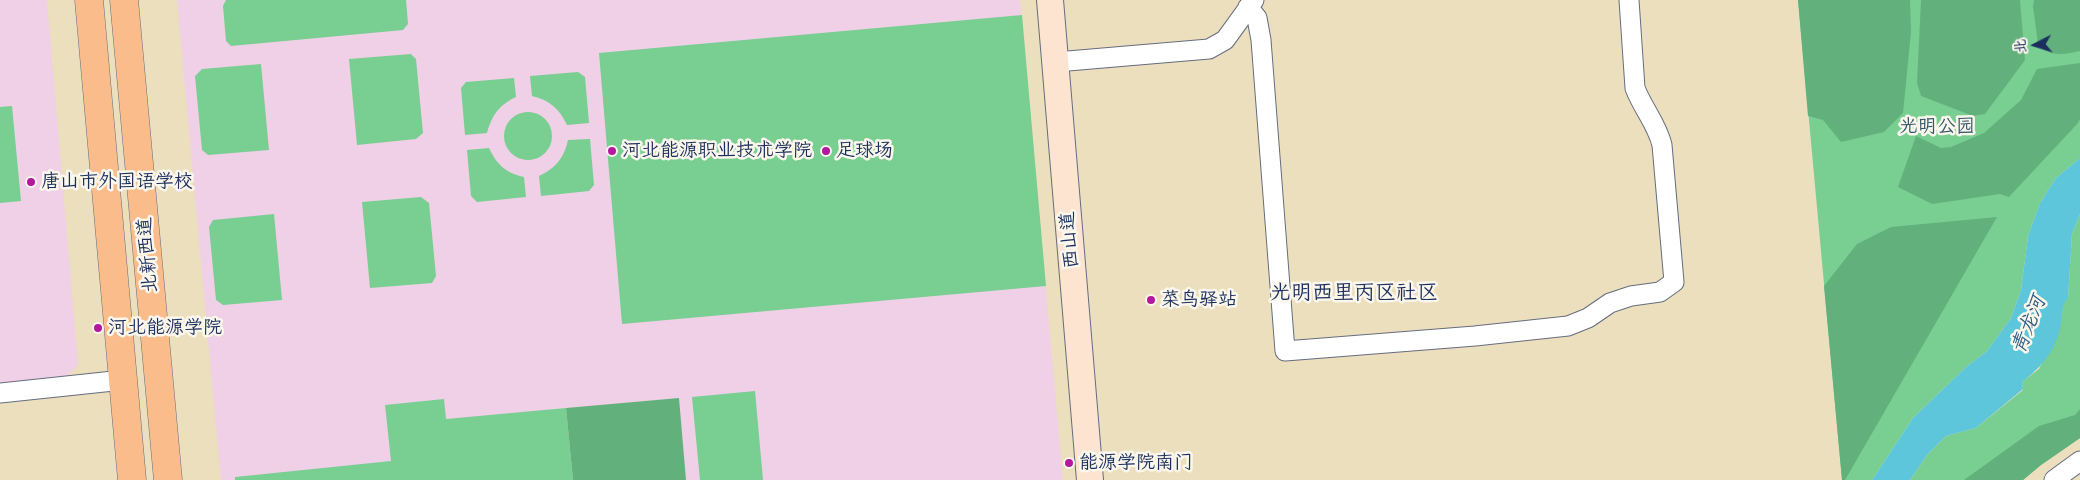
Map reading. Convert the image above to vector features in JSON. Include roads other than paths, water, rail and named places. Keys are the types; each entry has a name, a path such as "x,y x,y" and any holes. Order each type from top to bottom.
{"main road":[{"name":"北新西道","path":"89,0 132,480"},
{"name":"北新西道","path":"124,0 168,480"}],"street":[{"name":"西山道","path":"1050,0 1090,480"},
{"path":"1251,3 1257,18 1261,40 1285,351 1474,336 1568,326 1588,318 1610,303 1631,296 1660,292 1674,282 1662,145 1659,130 1640,101 1635,88 1629,0"},
{"path":"1056,62 1209,49 1225,40 1251,3"},
{"path":"0,393 123,380"},
{"path":"2054,480 2080,461"}],"water":[{"name":"青龙河","path":"2080,158 2080,214 2072,234 2068,298 2063,307 2056,341 2047,357 2022,382 2023,389 1976,428 1946,436 1927,455 1910,480 1872,480 1913,418 1966,367 1987,351 2011,318 2021,290 2028,236 2040,203 2056,178"}],"place":[{"name":"河北能源职业技术学院","path":"612,151"},
{"name":"足球场","path":"826,151"},
{"name":"唐山市外国语学校","path":"31,182"},
{"name":"菜鸟驿站","path":"1151,300"},
{"name":"河北能源学院","path":"98,328"},
{"name":"能源学院南门","path":"1069,463"}],"district":[{"name":"光明西里丙区社区","path":"1354,293"}],"park label":[{"name":"光明公园","path":"1937,127"}]}
